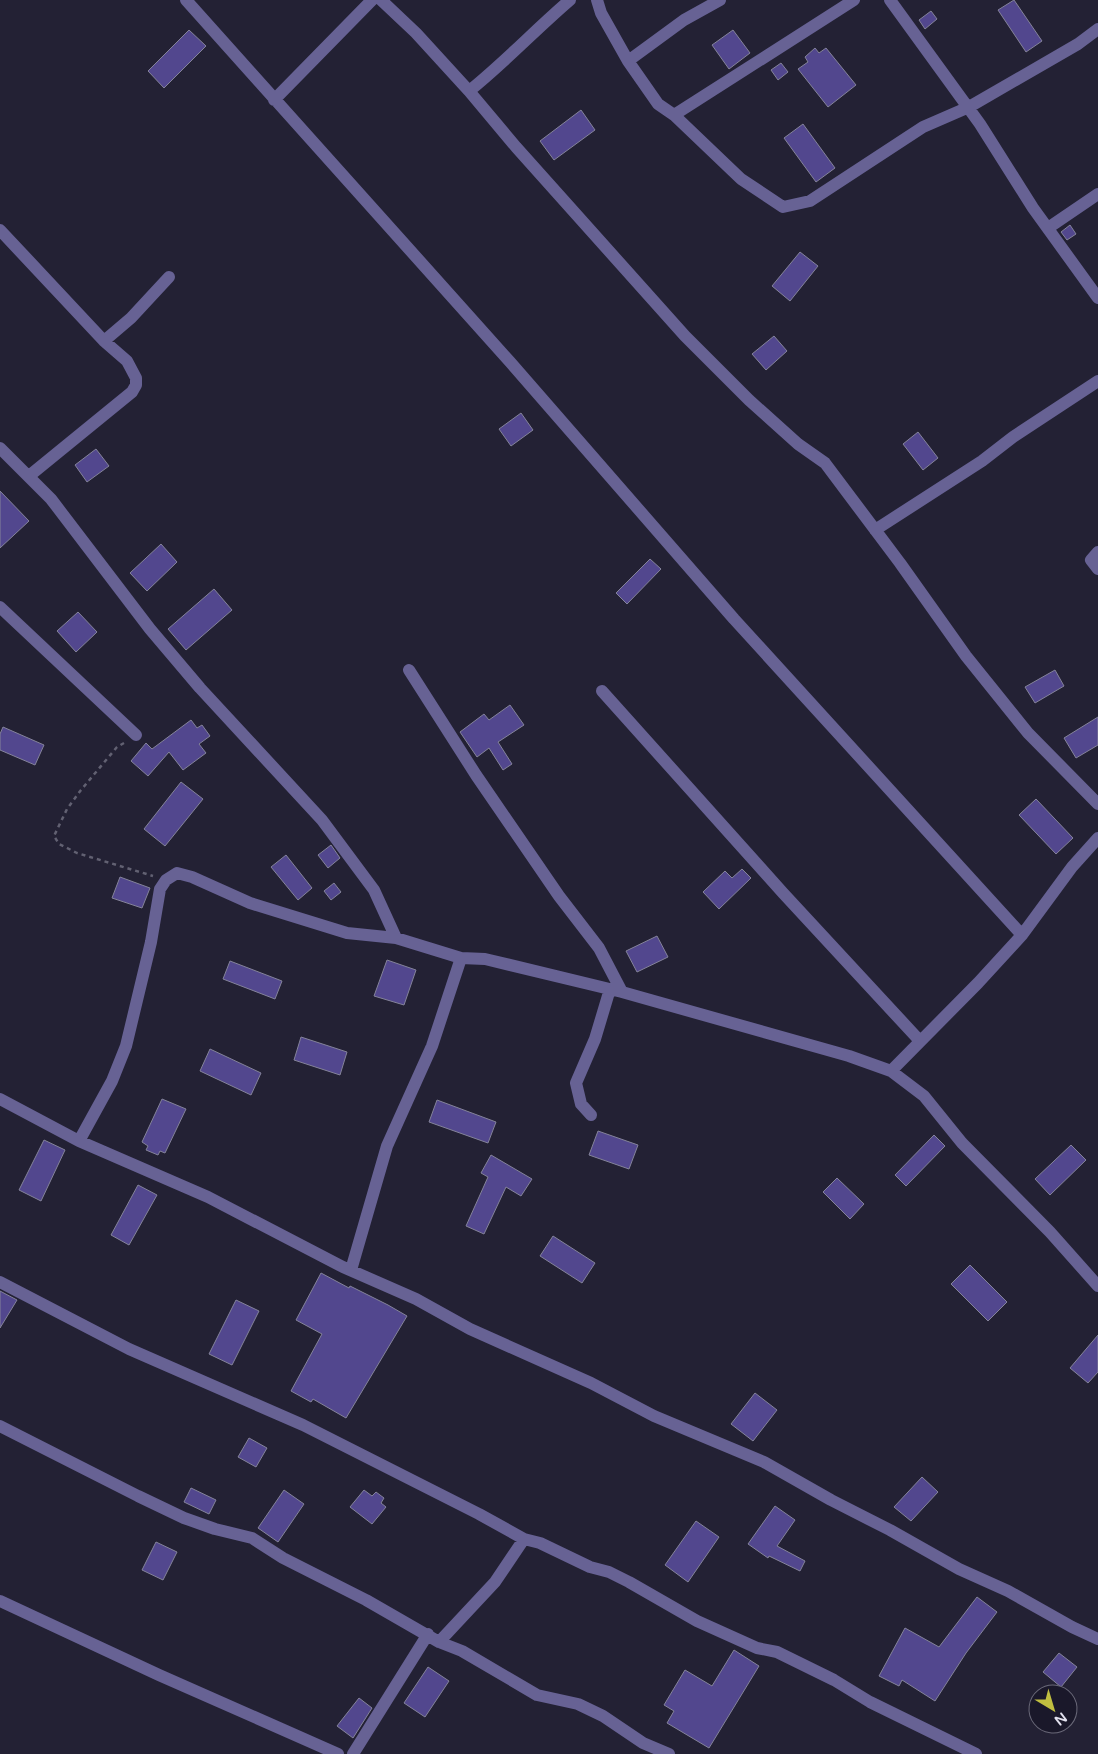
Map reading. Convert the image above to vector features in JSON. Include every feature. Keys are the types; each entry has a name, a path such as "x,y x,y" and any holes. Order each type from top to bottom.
{"street":[{"path":"186,0 511,363 734,619 1022,935"},
{"path":"274,100 372,0"},
{"path":"380,0 416,33 469,91 522,154 685,336 749,400 798,444 825,463 966,656 1028,733 1098,804"},
{"path":"469,91 494,71 542,24 570,0"},
{"path":"597,0 601,13 628,61 658,104 674,115 742,179 783,207 810,201 923,127 968,107 1078,44 1098,29"},
{"path":"628,61 684,20 720,0"},
{"path":"674,115 854,0"},
{"path":"890,0 968,107 1048,228 1098,298"},
{"path":"1048,228 1098,194"},
{"path":"0,230 104,341 127,360 134,372 136,386 132,392 29,476"},
{"path":"104,341 131,318 169,277"},
{"path":"875,530 982,461 1012,437 1098,381"},
{"path":"0,448 52,499 156,636 200,688 322,820 374,890 396,938"},
{"path":"1098,552 1091,560 1098,569"},
{"path":"0,608 136,735"},
{"path":"409,670 476,776 558,896 599,948 616,991 576,1083 581,1104 591,1115"},
{"path":"602,691 783,893 920,1041"},
{"path":"892,1071 1022,935 1072,867 1098,838"},
{"path":"79,1141 112,1081 126,1046 151,942 160,889 166,880 177,873 192,877 250,903 347,933 396,938 461,958 485,959 616,991 849,1056 892,1071 924,1096 962,1143 1050,1232 1098,1286"},
{"path":"351,1270 387,1146 432,1046 461,958"},
{"path":"0,1099 79,1141 208,1197 351,1270 416,1299 470,1329 591,1383 654,1416 764,1462 959,1569 1008,1591 1072,1627 1098,1639"},
{"path":"0,1282 129,1349 303,1426 479,1514 524,1539 540,1542 590,1567 622,1579 697,1621 757,1648 777,1652 834,1680 870,1702 976,1754"},
{"path":"0,1426 184,1518 215,1529 252,1538 283,1558 366,1600 433,1638 462,1651 522,1685 537,1696 578,1704 603,1716 643,1743 669,1754"},
{"path":"353,1754 433,1638 495,1582 524,1539"},
{"path":"0,1601 159,1675 338,1754"}],"path":[{"path":"136,735 117,748 81,790 67,809 54,836 59,844 77,853 166,880"}],"building":[{"path":"1014,0 1042,41 1026,52 998,10"},
{"path":"931,11 937,19 925,29 919,20"},
{"path":"189,30 206,46 164,88 148,71"},
{"path":"733,30 750,53 729,69 712,45"},
{"path":"815,48 819,53 826,48 856,85 828,107 798,69 808,62 805,57"},
{"path":"781,63 788,72 778,80 771,70"},
{"path":"581,110 595,130 554,160 540,141"},
{"path":"803,124 835,168 816,182 784,138"},
{"path":"1070,225 1076,234 1067,240 1061,232"},
{"path":"800,252 818,266 790,301 772,286"},
{"path":"774,336 787,351 766,370 752,354"},
{"path":"521,413 533,430 511,446 499,429"},
{"path":"918,432 938,458 923,470 903,444"},
{"path":"96,449 109,466 87,482 75,465"},
{"path":"0,491 29,521 0,548"},
{"path":"161,544 177,562 147,591 130,573"},
{"path":"650,559 661,569 627,604 616,593"},
{"path":"214,589 232,610 186,650 168,629"},
{"path":"78,612 97,632 76,652 57,631"},
{"path":"1055,670 1064,686 1035,703 1025,687"},
{"path":"510,705 524,725 498,742 512,764 503,770 489,748 477,757 460,732 484,714 489,720"},
{"path":"1098,717 1098,745 1076,758 1064,738"},
{"path":"191,720 197,728 202,725 210,736 199,744 206,753 183,770 169,752 148,776 131,761 146,743 152,749"},
{"path":"3,727 44,745 35,765 0,750 0,734"},
{"path":"181,782 203,799 165,846 144,829"},
{"path":"1036,799 1073,838 1056,854 1019,815"},
{"path":"331,845 340,858 328,868 318,855"},
{"path":"286,855 312,888 298,900 271,867"},
{"path":"742,869 751,878 719,909 703,892 725,871 732,878"},
{"path":"120,877 150,888 142,908 112,898"},
{"path":"334,883 341,892 331,900 324,891"},
{"path":"657,936 668,957 637,972 626,951"},
{"path":"387,960 416,970 404,1005 374,996"},
{"path":"230,961 282,981 275,999 223,979"},
{"path":"301,1037 347,1052 340,1075 294,1060"},
{"path":"210,1049 261,1073 251,1095 200,1071"},
{"path":"162,1099 186,1109 165,1153 160,1151 158,1155 146,1150 148,1146 142,1142"},
{"path":"437,1100 496,1122 488,1143 429,1122"},
{"path":"598,1131 638,1145 629,1169 589,1155"},
{"path":"934,1135 945,1146 906,1186 895,1175"},
{"path":"44,1140 65,1150 41,1201 19,1190"},
{"path":"1071,1145 1086,1160 1050,1195 1035,1179"},
{"path":"491,1155 532,1179 521,1196 506,1187 484,1234 466,1226 488,1177 481,1173"},
{"path":"837,1178 864,1204 850,1219 823,1192"},
{"path":"138,1185 157,1195 129,1245 111,1235"},
{"path":"553,1236 595,1263 582,1283 540,1256"},
{"path":"970,1265 1007,1302 988,1321 951,1284"},
{"path":"321,1273 407,1316 346,1418 313,1399 311,1402 291,1391 322,1334 296,1320"},
{"path":"0,1291 17,1300 0,1328"},
{"path":"236,1300 259,1311 232,1365 209,1354"},
{"path":"1098,1335 1098,1372 1088,1383 1070,1368"},
{"path":"755,1393 777,1410 753,1441 731,1424"},
{"path":"249,1438 267,1448 256,1467 238,1457"},
{"path":"922,1477 938,1492 911,1521 894,1507"},
{"path":"191,1488 216,1500 209,1514 184,1502"},
{"path":"284,1490 304,1504 278,1542 258,1528"},
{"path":"364,1490 372,1496 376,1492 384,1498 381,1503 386,1507 372,1524 350,1507"},
{"path":"775,1506 795,1520 777,1546 805,1561 800,1571 769,1556 768,1558 748,1544"},
{"path":"696,1521 719,1537 688,1582 665,1565"},
{"path":"156,1542 177,1552 163,1580 142,1570"},
{"path":"977,1597 997,1612 966,1653 935,1701 902,1680 899,1686 879,1676 905,1628 939,1647"},
{"path":"734,1650 759,1666 709,1748 667,1723 674,1711 664,1705 685,1670 712,1686"},
{"path":"1059,1653 1077,1667 1063,1684 1057,1684 1043,1672"},
{"path":"428,1667 449,1681 425,1717 404,1703"},
{"path":"359,1698 372,1708 353,1738 337,1726"}]}
